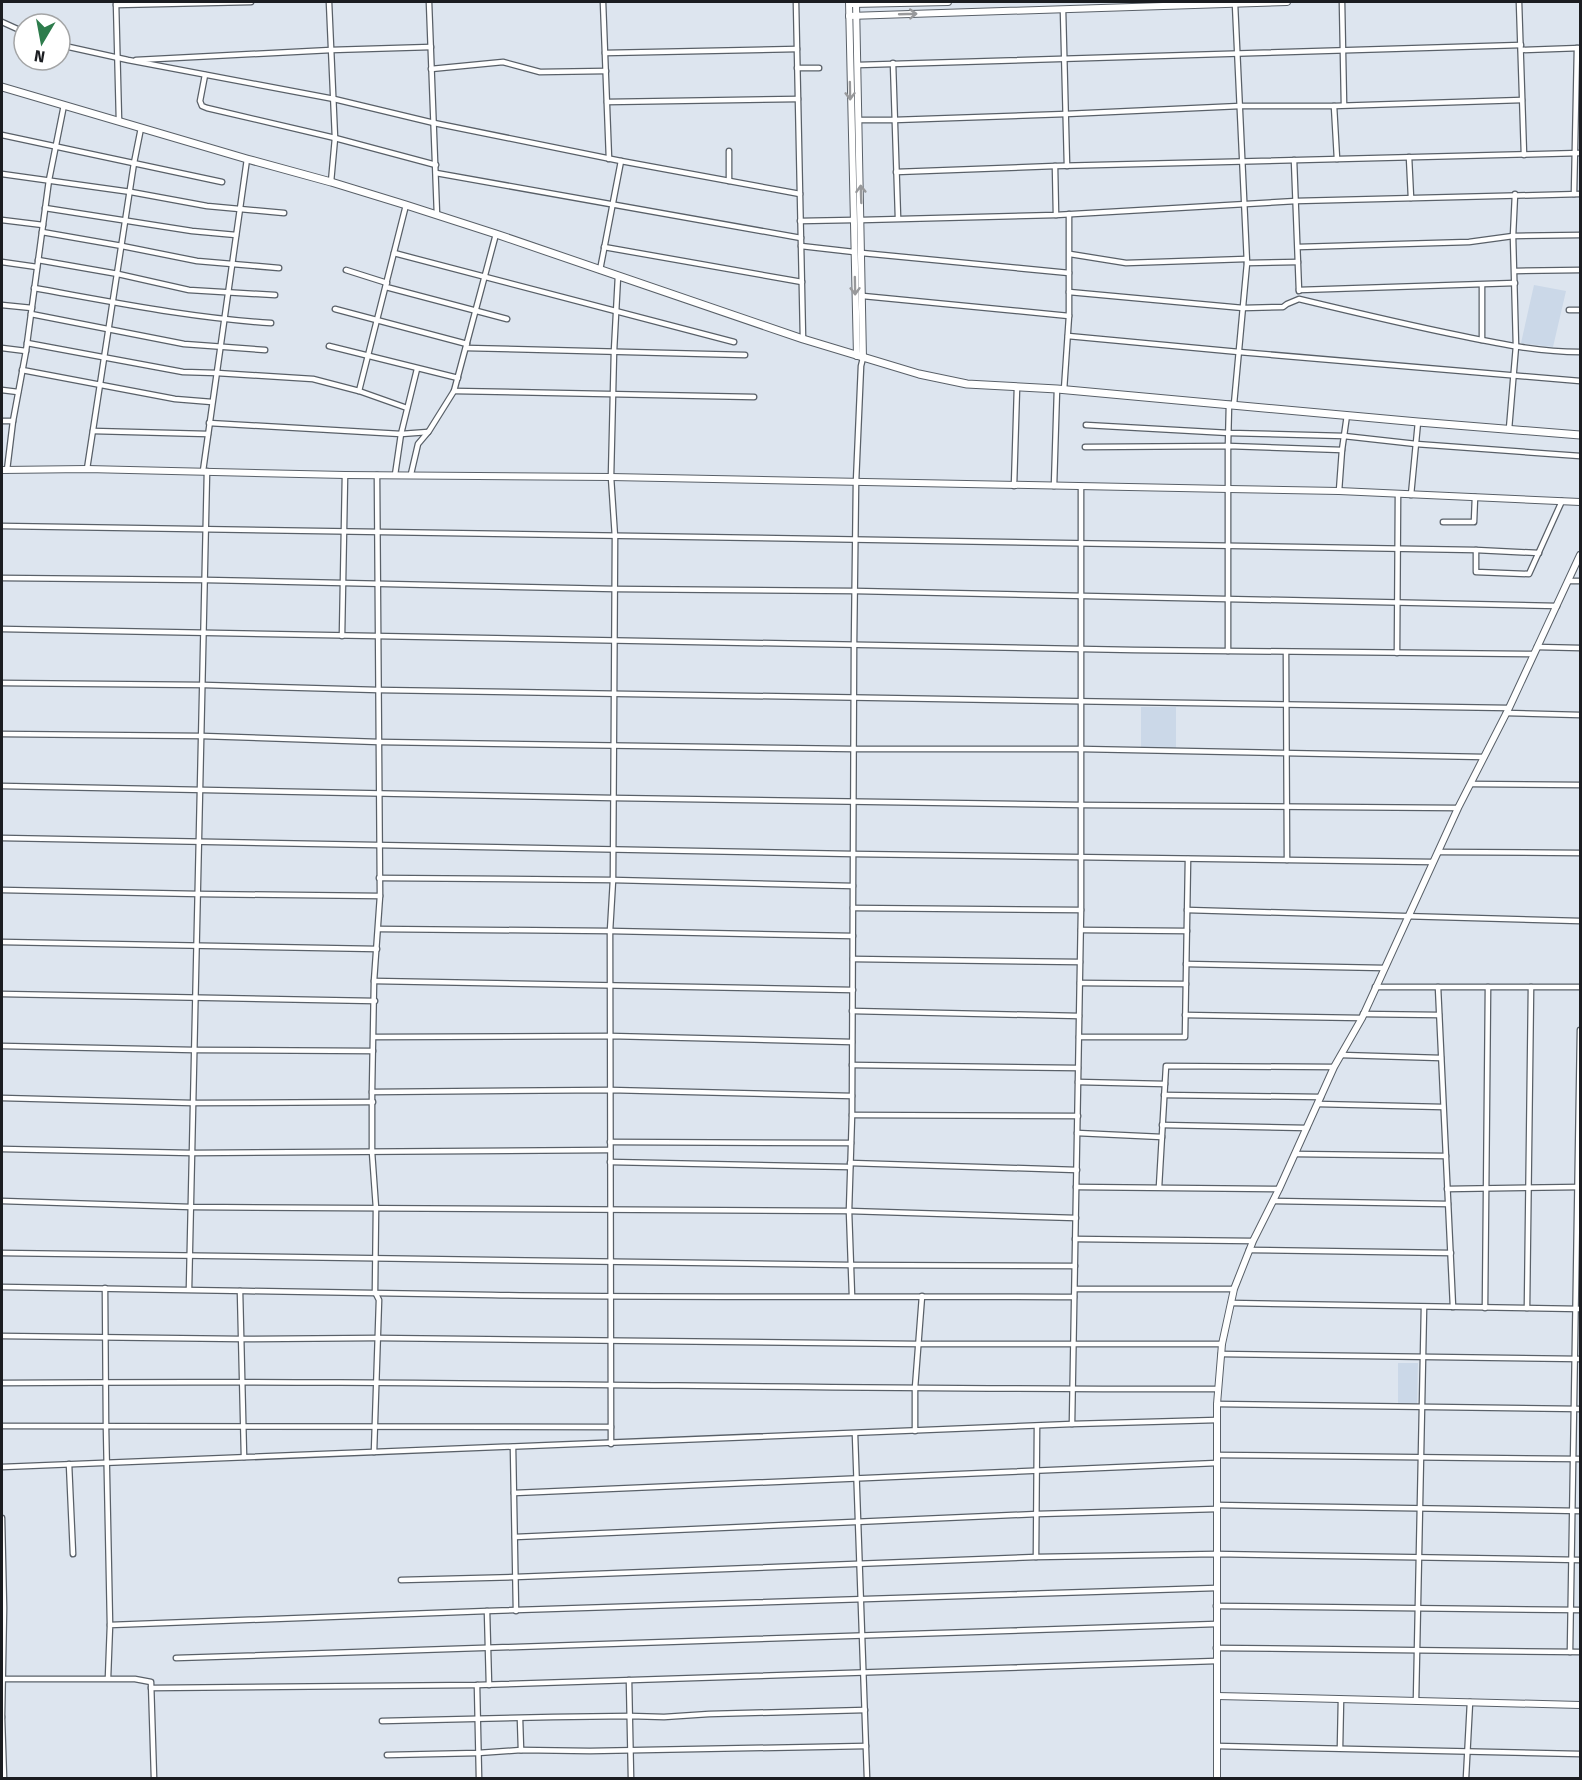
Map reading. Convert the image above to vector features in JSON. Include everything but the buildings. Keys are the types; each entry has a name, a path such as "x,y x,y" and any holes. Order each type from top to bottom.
{"main road":[{"path":"2,87 406,205 803,339 928,376 967,384 1061,389 1581,435"}],"street":[{"path":"119,122 116,3 251,2"},
{"path":"329,2 335,138 331,182"},
{"path":"429,2 436,215"},
{"path":"603,2 609,159"},
{"path":"796,2 803,339"},
{"path":"853,3 948,2"},
{"path":"849,16 1287,2"},
{"path":"1342,2 1344,105"},
{"path":"1519,2 1524,155"},
{"path":"852,1296 849,1211 852,1115 855,540 861,366 853,220 849,16 853,3"},
{"path":"853,3 857,16 863,296 860,357"},
{"path":"1228,651 1227,446 1244,308 1246,261 1235,4"},
{"path":"1063,10 1067,166"},
{"path":"128,60 431,47"},
{"path":"72,48 334,99 434,123 609,159 800,194"},
{"path":"605,53 797,48"},
{"path":"858,65 1343,50 1579,48 1578,153 1574,194"},
{"path":"432,69 503,62 540,72 606,71"},
{"path":"893,63 898,218"},
{"path":"797,68 819,68"},
{"path":"205,75 200,101 202,106 207,108 335,138 436,165"},
{"path":"607,102 798,99"},
{"path":"859,120 1240,106 1522,100"},
{"path":"64,105 49,180 26,351 4,470 87,469 345,475 611,477 1339,491 1581,502"},
{"path":"1334,105 1337,159"},
{"path":"87,469 141,128"},
{"path":"2,135 222,182"},
{"path":"729,151 729,181"},
{"path":"896,172 1578,153"},
{"path":"1409,157 1411,198"},
{"path":"189,1289 204,685 205,471 212,402 247,159"},
{"path":"1294,160 1299,299"},
{"path":"600,270 621,161"},
{"path":"1055,166 1056,215"},
{"path":"436,172 801,238"},
{"path":"2,174 131,192 207,206 284,213"},
{"path":"1509,429 1516,346 1513,236 1515,194"},
{"path":"861,220 1056,215 1296,201 1581,194"},
{"path":"359,391 406,205"},
{"path":"45,208 192,231 236,235"},
{"path":"1054,486 1061,389 1068,336 1069,214"},
{"path":"2,220 43,225"},
{"path":"800,221 853,220"},
{"path":"42,232 197,261 279,268"},
{"path":"411,474 418,444 454,391 496,234"},
{"path":"1298,247 1468,242 1513,236 1581,235"},
{"path":"801,246 854,252"},
{"path":"604,247 801,282"},
{"path":"394,253 734,342"},
{"path":"862,253 1069,273"},
{"path":"1070,254 1126,263 1298,262"},
{"path":"38,260 118,274 189,290 275,295"},
{"path":"2,262 37,267"},
{"path":"346,270 386,285 507,319"},
{"path":"1515,271 1581,270"},
{"path":"611,1444 610,931 613,880 615,537 611,477 618,276"},
{"path":"1299,291 1515,284"},
{"path":"1482,285 1482,340"},
{"path":"34,288 224,320 271,323"},
{"path":"1069,292 1244,308 1283,307 1299,299 1409,326 1482,340 1558,352 1581,352"},
{"path":"863,296 1069,316"},
{"path":"2,304 109,330 184,344 266,350"},
{"path":"335,309 466,346 745,355"},
{"path":"1569,310 1581,310"},
{"path":"1068,336 1581,381"},
{"path":"27,344 183,372 313,378 407,408"},
{"path":"329,346 458,378"},
{"path":"2,348 26,351"},
{"path":"395,475 401,434 417,369"},
{"path":"22,370 175,399 212,402"},
{"path":"1014,486 1017,387"},
{"path":"2,390 18,392"},
{"path":"454,391 754,397"},
{"path":"1339,491 1347,415"},
{"path":"2,421 13,421"},
{"path":"1411,495 1418,422"},
{"path":"210,423 401,434 429,431"},
{"path":"1086,425 1229,433 1344,436 1416,444 1581,456"},
{"path":"93,431 208,434"},
{"path":"1085,447 1227,446 1342,450"},
{"path":"342,636 345,475"},
{"path":"374,1452 379,1300 375,1292 376,1208 372,1152 374,981 380,896 377,475"},
{"path":"1072,1424 1081,930 1081,486"},
{"path":"1397,653 1398,494"},
{"path":"1443,522 1474,522 1475,498"},
{"path":"1476,550 1476,572 1529,574 1563,500"},
{"path":"2,526 1081,543 1539,553"},
{"path":"1217,1779 1216,1420 1222,1344 1234,1289 1252,1241 1279,1189 1334,1067 1362,1016 1458,808 1581,555"},
{"path":"2,578 1081,595 1557,606"},
{"path":"1568,581 1581,581"},
{"path":"2,629 1081,649 1533,654"},
{"path":"1537,647 1581,648"},
{"path":"1286,652 1287,860"},
{"path":"2,683 1286,704 1581,715"},
{"path":"2,734 202,736 614,746 1081,750 1484,757"},
{"path":"1471,783 1581,785"},
{"path":"2,786 613,798 1458,808"},
{"path":"2,838 1433,862"},
{"path":"1438,852 1581,853"},
{"path":"1079,1037 1185,1036 1188,859"},
{"path":"379,878 613,880 853,886"},
{"path":"2,890 380,896"},
{"path":"853,908 1081,910"},
{"path":"1187,910 1581,921"},
{"path":"379,929 853,936"},
{"path":"1081,930 1187,931"},
{"path":"2,942 377,949"},
{"path":"853,959 1080,962"},
{"path":"1186,964 1384,968"},
{"path":"374,981 852,990"},
{"path":"1080,983 1186,984"},
{"path":"1375,987 1581,987"},
{"path":"1438,987 1453,1307"},
{"path":"1485,1308 1488,987"},
{"path":"1527,1308 1532,987"},
{"path":"2,994 375,1001"},
{"path":"852,1011 1079,1016"},
{"path":"1185,1015 1439,1015"},
{"path":"1570,1652 1574,1409 1578,1359 1581,1030"},
{"path":"374,1037 610,1036 852,1042"},
{"path":"2,1046 194,1050 373,1050"},
{"path":"1341,1055 1441,1058"},
{"path":"852,1065 1078,1068"},
{"path":"1159,1187 1166,1066 1334,1067"},
{"path":"1078,1082 1165,1084"},
{"path":"372,1092 610,1090 852,1096"},
{"path":"1164,1095 1443,1107"},
{"path":"2,1098 192,1103 373,1102"},
{"path":"852,1115 1078,1116"},
{"path":"1162,1125 1307,1128"},
{"path":"1077,1133 1162,1137"},
{"path":"610,1142 851,1143"},
{"path":"2,1149 192,1153 610,1150"},
{"path":"1295,1154 1446,1156"},
{"path":"610,1162 1077,1170"},
{"path":"1076,1186 1279,1189"},
{"path":"1447,1189 1579,1187"},
{"path":"2,1201 191,1207 849,1211 1076,1218"},
{"path":"1273,1201 1448,1204"},
{"path":"1075,1239 1252,1241"},
{"path":"1249,1250 1451,1253"},
{"path":"2,1254 1075,1266"},
{"path":"2,1287 493,1295 1074,1297"},
{"path":"105,1288 110,1625 108,1678"},
{"path":"1074,1289 1234,1289"},
{"path":"240,1292 243,1457"},
{"path":"915,1431 915,1388 922,1296"},
{"path":"1231,1303 1578,1309"},
{"path":"1416,1701 1425,1306"},
{"path":"2,1336 919,1344 1222,1344"},
{"path":"1221,1354 1578,1359"},
{"path":"2,1383 242,1382 1218,1389"},
{"path":"1217,1404 1581,1409"},
{"path":"2,1467 1216,1420"},
{"path":"2,1426 611,1426"},
{"path":"1036,1557 1037,1426"},
{"path":"855,1434 867,1779"},
{"path":"513,1448 516,1611"},
{"path":"1217,1455 1581,1460"},
{"path":"514,1493 1217,1463"},
{"path":"69,1464 73,1554"},
{"path":"515,1537 1217,1507 1581,1511"},
{"path":"2,1518 2,1753 4,1779"},
{"path":"401,1580 1036,1557 1216,1554 1581,1560"},
{"path":"110,1625 1216,1588"},
{"path":"1216,1606 1581,1610"},
{"path":"487,1611 489,1685"},
{"path":"176,1658 1216,1624"},
{"path":"1216,1648 1581,1652"},
{"path":"151,1688 477,1686 1216,1661"},
{"path":"2,1679 148,1680 151,1682 154,1779"},
{"path":"629,1680 632,1779"},
{"path":"477,1686 479,1779"},
{"path":"1217,1696 1581,1705"},
{"path":"1340,1748 1341,1699"},
{"path":"1466,1779 1470,1702"},
{"path":"382,1721 664,1717 865,1710"},
{"path":"520,1719 521,1750"},
{"path":"387,1755 521,1750 866,1746"},
{"path":"1217,1746 1581,1754"}],"shaded area":[{"path":"1534,285 1566,291 1553,347 1521,343"},
{"path":"1141,707 1176,707 1176,749 1141,749"},
{"path":"1398,1363 1418,1363 1417,1405 1398,1404"}]}
